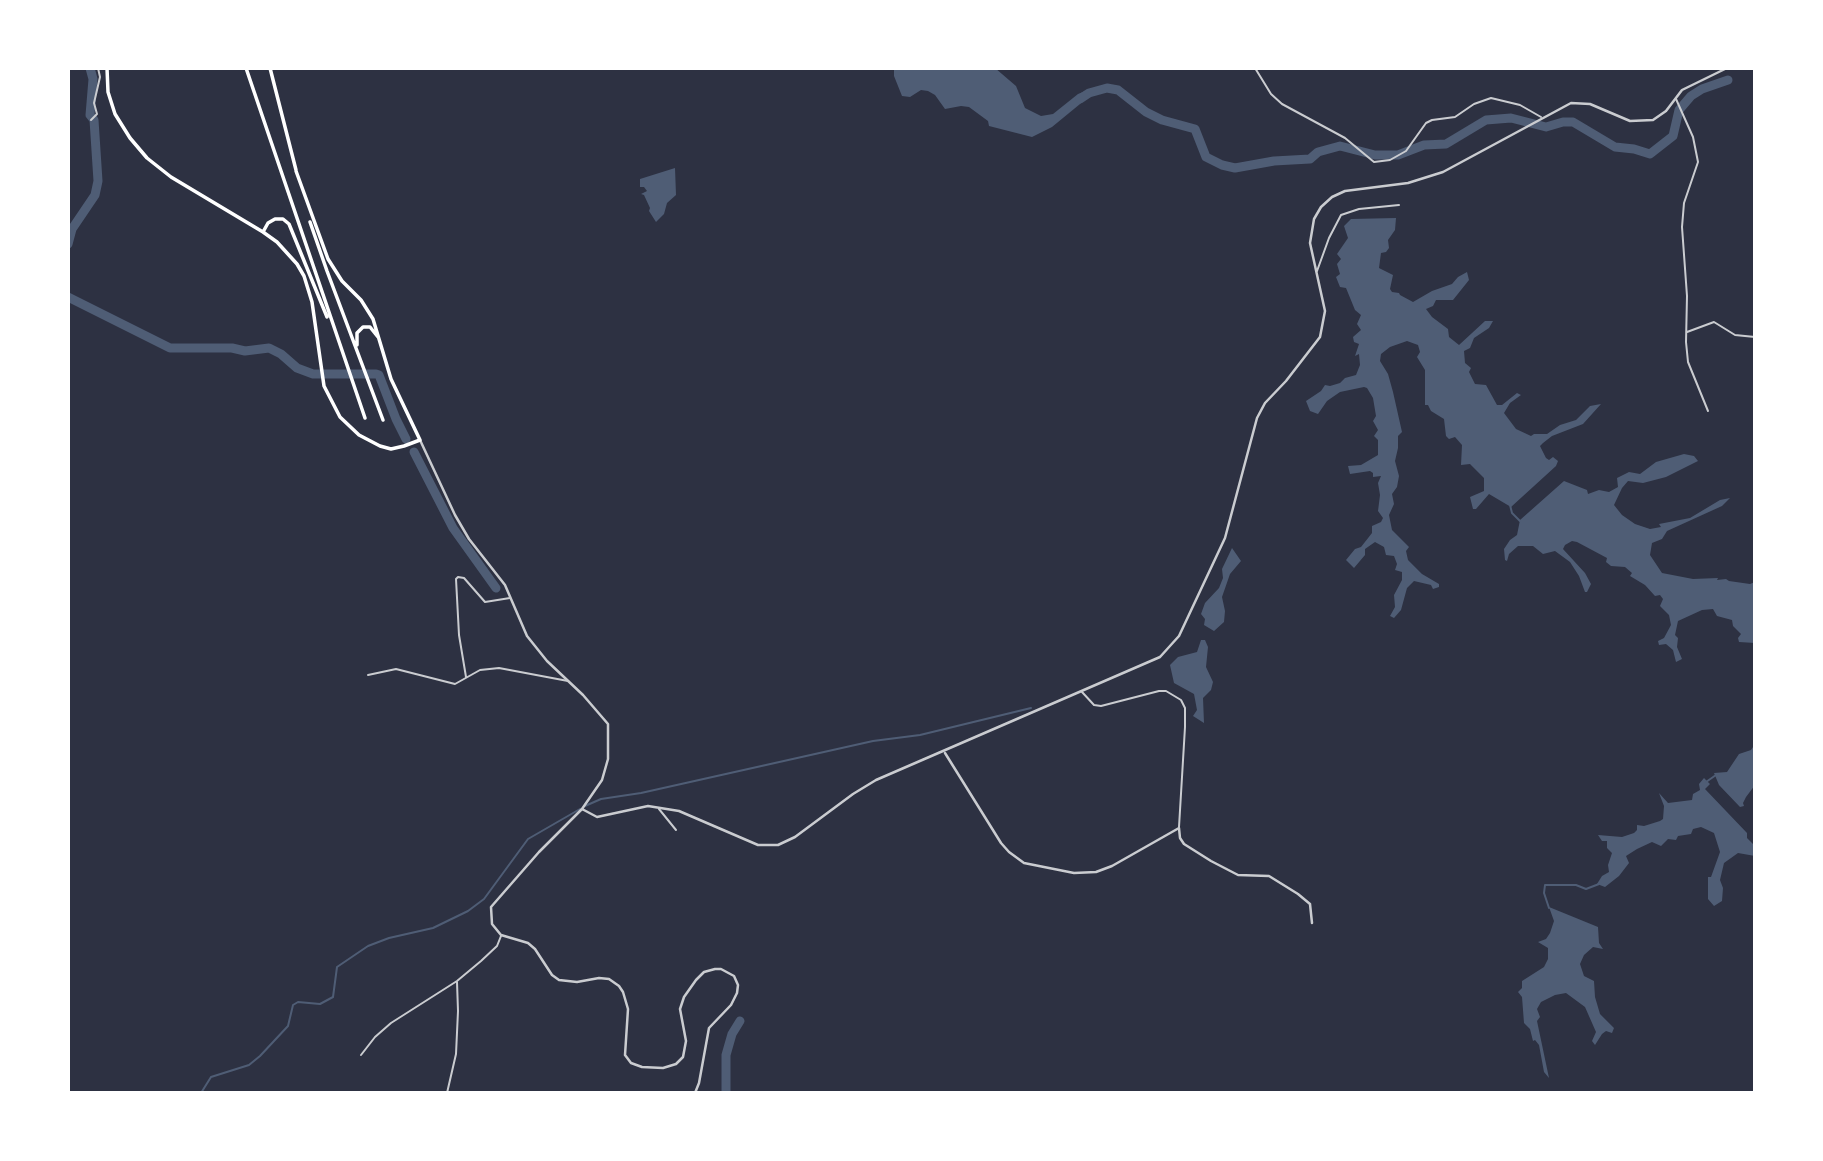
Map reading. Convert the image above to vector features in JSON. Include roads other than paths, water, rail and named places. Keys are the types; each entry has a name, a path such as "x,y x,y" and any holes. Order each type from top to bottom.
{"highway":[{"path":"107,68 110,103 138,149 171,177 263,232 288,253 304,276 312,302 324,386 340,417 369,442 391,449 420,440 391,379 377,328 367,309 342,281 328,259 296,171"},
{"path":"246,68 365,418"},
{"path":"270,68 296,171 327,271 383,420"},
{"path":"263,232 268,223 275,219 283,219 289,224 336,337"},
{"path":"364,370 356,338 359,329 370,327 382,345"}],"street":[{"path":"93,119 97,114 93,103 100,77 98,68"},
{"path":"1255,68 1271,94 1282,104 1345,138 1367,159 1374,162 1390,160 1406,151 1426,123 1455,117 1474,104 1491,98 1520,105 1542,117"},
{"path":"582,809 597,817 648,806 679,811 758,845 778,845 795,837 864,787 1160,657 1179,636 1226,538 1257,418 1265,403 1320,337 1325,311 1310,243 1311,229 1316,214 1332,197 1349,190 1400,185 1433,176 1472,158 1564,105 1582,102 1630,121 1643,122 1661,115 1682,90 1727,68"},
{"path":"1675,98 1693,137 1698,162 1684,203 1686,333 1688,362 1708,411"},
{"path":"1317,272 1329,238 1341,215 1359,209 1399,205"},
{"path":"1686,333 1714,322 1735,335 1755,337"},
{"path":"420,440 468,539 492,566 527,636 547,661 608,724 608,759 602,780 582,809 539,852 491,907 492,924 501,935 528,943 552,975 559,979 578,982 609,979 619,986 628,1009 625,1055 631,1063 642,1068 669,1067 682,1057 686,1041 680,1009 684,997 696,980 705,972 715,969 734,976 738,985 737,993 731,1005 709,1028 695,1093"},
{"path":"466,678 459,635 456,579 458,576 464,578 485,602 510,598"},
{"path":"368,676 396,669 455,684 486,668 499,668 568,681"},
{"path":"1082,692 1094,705 1101,706 1159,691 1166,691 1181,700 1185,708 1185,727 1180,838 1184,844 1238,875 1269,876 1298,894 1310,904 1312,923"},
{"path":"944,752 1001,843 1009,852 1033,866 1084,874 1104,869 1179,828"},
{"path":"657,808 676,830"},
{"path":"361,1055 391,1023 457,981 497,946 501,935"},
{"path":"447,1093 456,1054 457,981"}],"water":[{"path":"894,68 995,68 1016,86 1025,108 1041,116 1053,114 1078,94 1088,90 1091,95 1052,127 1032,137 989,126 988,121 969,107 945,109 935,95 928,91 921,90 910,97 902,96 894,76"},
{"path":"675,168 676,195 667,203 664,214 656,222 644,195 641,194 647,191 640,187 640,179"},
{"path":"1396,218 1395,230 1388,240 1389,248 1381,253 1379,268 1393,275 1390,289 1413,302 1452,284 1467,272 1469,280 1453,300 1436,300 1433,306 1426,309 1448,329 1449,337 1459,345 1485,321 1493,321 1489,328 1474,338 1470,348 1464,351 1465,363 1471,368 1469,372 1475,384 1486,385 1497,405 1502,405 1517,393 1521,395 1510,403 1504,413 1516,429 1531,436 1547,434 1560,425 1576,420 1590,406 1601,404 1583,424 1552,436 1540,446 1546,458 1549,460 1553,457 1558,461 1556,466 1511,507 1489,494 1473,509 1470,497 1484,491 1484,478 1470,464 1461,465 1462,445 1455,437 1449,439 1446,436 1444,419 1425,405 1425,370 1417,357 1420,352 1418,345 1407,341 1390,347 1381,354 1380,361 1388,374 1402,432 1398,436 1395,461 1399,476 1397,487 1392,494 1394,504 1389,515 1392,530 1409,547 1406,551 1408,560 1422,574 1439,584 1439,587 1433,589 1431,585 1414,581 1407,588 1401,610 1394,618 1390,616 1395,607 1394,595 1402,580 1402,572 1395,570 1397,564 1394,556 1386,555 1384,547 1375,542 1365,549 1365,555 1354,568 1346,560 1372,533 1372,526 1383,518 1378,511 1378,483 1381,476 1373,477 1370,471 1350,474 1348,466 1361,465 1378,455 1378,440 1374,436 1378,430 1373,421 1376,416 1373,398 1364,387 1340,392 1327,401 1318,414 1310,411 1306,401 1325,385 1340,383 1345,378 1356,375 1360,365 1359,354 1355,356 1359,344 1354,342 1353,337 1361,330 1357,324 1361,315 1355,310 1346,288 1340,287 1336,277 1340,274 1337,264 1341,259 1337,254 1348,238 1344,226 1351,219"},
{"path":"1684,454 1694,456 1698,461 1666,477 1643,483 1628,481 1614,505 1635,524 1650,529 1661,527 1659,524 1690,518 1720,500 1730,498 1722,506 1667,531 1662,539 1652,543 1650,555 1662,573 1693,579 1718,578 1717,580 1750,584 1755,582 1755,643 1739,642 1741,634 1733,626 1732,620 1717,616 1713,609 1702,610 1678,621 1675,635 1682,659 1676,662 1673,650 1666,644 1659,645 1658,641 1664,638 1671,625 1669,615 1660,606 1663,599 1660,595 1655,596 1645,585 1630,576 1632,573 1625,567 1611,566 1606,562 1607,558 1577,542 1572,541 1565,545 1563,549 1585,573 1591,584 1585,592 1570,562 1555,551 1543,554 1533,546 1518,546 1509,554 1507,561 1504,549 1517,535 1520,520 1564,481 1587,490 1588,494 1599,490 1609,492 1618,487 1617,478 1629,472 1640,474 1656,462"},
{"path":"1232,548 1241,561 1230,574 1222,597 1224,622 1214,631 1204,625 1205,619 1201,614 1205,603 1219,588 1223,578 1222,569"},
{"path":"1201,640 1205,640 1208,647 1206,667 1213,682 1211,690 1203,698 1204,723 1193,716 1197,710 1194,694 1174,683 1170,665 1178,657 1197,652"},
{"path":"1755,744 1755,785 1746,797 1744,806 1740,807 1719,785 1714,773 1727,772 1739,754 1751,750"},
{"path":"1704,778 1710,784 1705,789 1747,833 1747,838 1755,846 1755,856 1738,853 1724,863 1720,880 1723,888 1722,901 1714,906 1708,899 1708,877 1711,877 1720,852 1714,833 1701,827 1693,829 1691,834 1678,836 1676,840 1668,839 1661,846 1652,842 1637,849 1626,856 1629,863 1619,876 1605,887 1597,884 1602,876 1609,872 1612,853 1607,848 1607,841 1602,841 1598,835 1622,837 1634,833 1637,825 1644,826 1660,821 1663,819 1664,806 1659,793 1668,803 1692,800 1693,794 1700,790 1699,784"},
{"path":"1549,907 1598,927 1599,943 1603,949 1593,947 1584,955 1580,964 1584,976 1594,981 1600,1014 1614,1028 1612,1033 1606,1031 1602,1034 1595,1045 1592,1041 1596,1032 1585,1007 1566,993 1541,1002 1537,1009 1540,1017 1537,1021 1549,1078 1544,1072 1539,1045 1533,1041 1530,1029 1524,1023 1522,997 1518,992 1522,988 1522,981 1544,967 1548,959 1548,948 1538,942 1546,939 1554,921"}],"waterway":[{"path":"68,244 72,229 95,195 98,181 94,120 90,115 93,79 90,68"},
{"path":"1080,99 1089,93 1107,88 1118,90 1146,112 1162,120 1195,129 1206,157 1235,168 1274,161 1310,159 1318,152 1340,146 1375,155 1398,155 1424,145 1446,144 1486,120 1511,118 1546,127 1573,122 1615,147 1650,154 1673,136 1679,110 1691,96 1728,80"},
{"path":"68,297 170,348 232,348 245,351 269,348 297,368 313,374 379,375 406,439"},
{"path":"414,452 453,528 496,588"},
{"path":"1510,505 1512,513 1520,521"},
{"path":"585,806 601,799 641,793 873,741 920,735 1031,708"},
{"path":"1706,782 1716,775"},
{"path":"201,1093 211,1077 249,1065 260,1056 288,1026 293,1005 298,1002 320,1004 333,997 337,967 368,946 389,938 433,928 468,911 484,899 528,839 580,809"},
{"path":"1549,908 1544,893 1545,885 1576,885 1586,889 1599,884"},
{"path":"726,1093 726,1055 732,1034 740,1021"}]}
